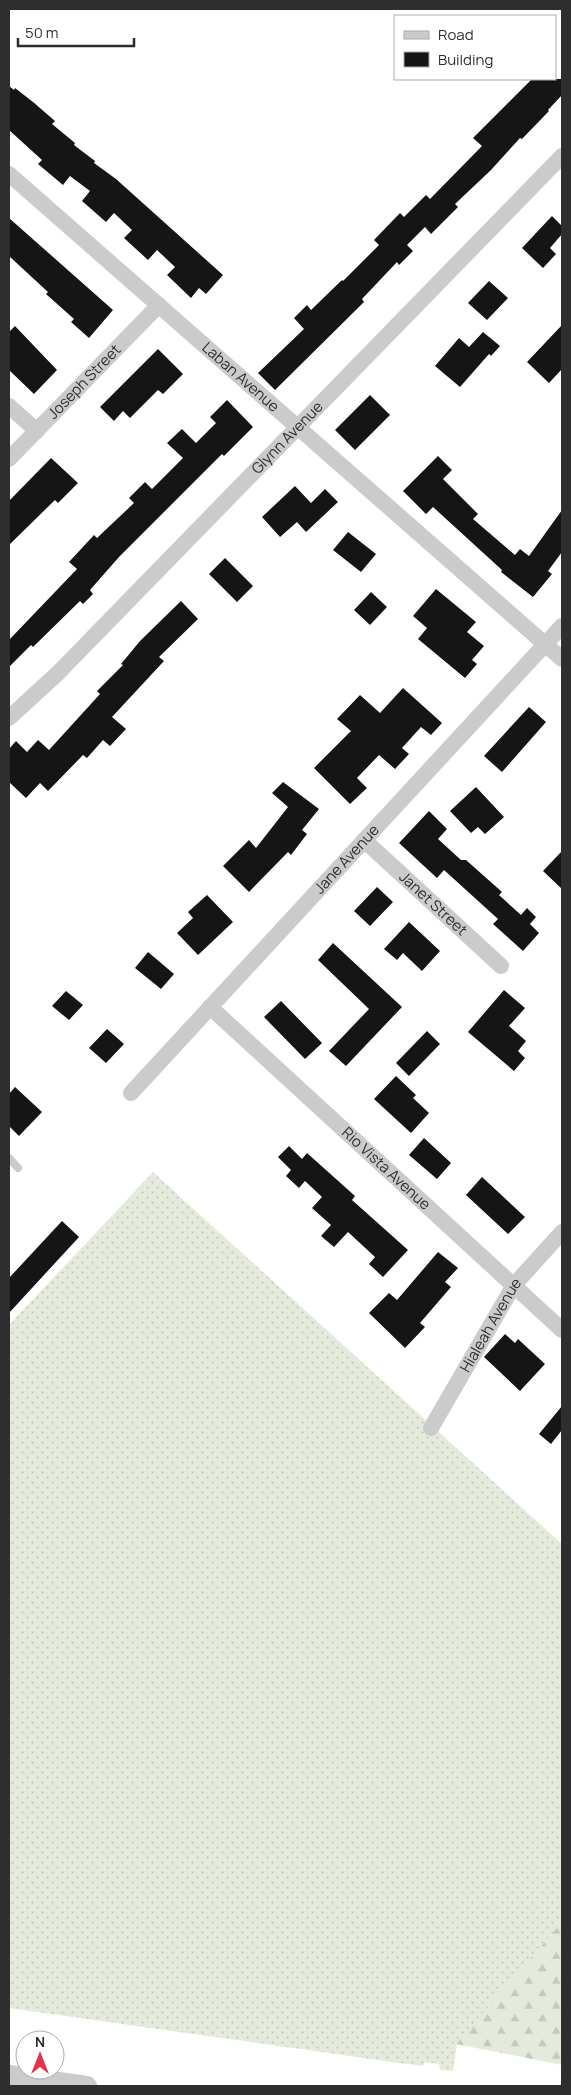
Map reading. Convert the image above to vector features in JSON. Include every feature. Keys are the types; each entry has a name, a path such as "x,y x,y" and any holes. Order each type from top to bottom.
{"street":[{"name":"Glynn Avenue","path":"9,718 58,672 562,156"},
{"name":"Laban Avenue","path":"9,174 562,659"},
{"name":"Joseph Street","path":"9,460 159,305"},
{"path":"9,406 37,431"},
{"name":"Jane Avenue","path":"130,1093 562,626"},
{"name":"Janet Street","path":"364,840 501,966"},
{"name":"Rio Vista Avenue","path":"210,1007 562,1330"},
{"name":"Hialeah Avenue","path":"431,1428 514,1285 562,1232"},
{"path":"9,2075 87,2086"}],"lane":[{"path":"9,1158 18,1168"}],"green space":[{"path":"153,1172 562,1544 562,1922 457,2044 453,2071 440,2070 439,2064 424,2062 423,2066 392,2062 9,2008 9,1325"},
{"path":"562,1922 562,2065 456,2044"}],"building":[{"path":"562,79 562,95 549,111 455,204 458,207 431,234 425,227 407,245 413,251 399,265 397,262 362,299 364,302 275,390 258,373 304,329 294,318 307,305 311,310 343,281 379,245 374,240 400,213 404,217 426,195 430,199 482,146 473,138 531,80"},
{"path":"9,86 14,90 15,88 55,121 52,124 75,143 74,145 116,179 223,275 206,294 199,288 191,298 167,275 175,267 157,250 148,260 124,238 132,230 114,213 106,222 82,201 90,191 70,176 63,185 38,164 42,160 9,130"},
{"path":"552,216 562,226 562,234 550,248 556,254 543,268 522,248"},
{"path":"9,218 113,310 89,338 71,322 74,319 46,294 48,292 9,256"},
{"path":"489,281 508,298 487,320 468,303"},
{"path":"562,325 562,369 549,383 527,362"},
{"path":"15,326 57,370 34,394 9,370 9,332"},
{"path":"483,332 500,346 491,356 489,354 460,387 435,366 459,338 469,347"},
{"path":"158,349 183,374 163,394 158,390 130,418 123,411 114,421 100,407"},
{"path":"370,395 390,415 355,450 335,430"},
{"path":"227,400 253,427 224,456 222,454 119,557 90,590 93,594 83,604 80,601 33,647 31,645 9,667 9,640 77,569 69,562 94,535 97,538 134,503 129,498 145,482 152,489 183,458 167,443 182,429 196,443 216,423 210,417"},
{"path":"438,456 452,470 443,479 478,514 473,519 515,555 520,549 529,556 562,510 562,552 548,571 552,574 533,597 501,572 502,570 433,507 426,514 403,491"},
{"path":"51,458 78,483 58,503 55,500 9,545 9,501"},
{"path":"295,486 311,503 325,489 338,502 306,532 297,522 280,537 262,517"},
{"path":"348,532 376,554 361,572 333,550"},
{"path":"225,558 253,586 237,602 209,574"},
{"path":"436,589 476,622 467,632 484,646 472,660 477,664 465,678 418,639 427,628 413,616"},
{"path":"371,592 387,607 370,625 354,610"},
{"path":"181,601 198,619 159,657 164,661 112,717 126,729 110,746 103,740 87,758 83,755 48,791 40,783 26,798 9,782 9,749 16,741 27,752 38,740 49,750 100,694 97,691 123,665 121,664 140,641"},
{"path":"403,688 442,723 431,735 421,727 402,748 409,754 395,769 379,755 357,778 367,788 350,804 314,768 351,731 337,719 360,695 380,713"},
{"path":"529,707 546,722 502,772 484,756"},
{"path":"283,782 319,809 302,830 307,834 291,855 288,852 249,892 223,866 249,840 256,848 288,807 272,793"},
{"path":"476,787 504,817 485,834 478,827 471,833 450,811"},
{"path":"429,811 447,829 438,839 461,860 466,860 502,892 499,895 521,915 527,908 536,917 530,924 539,933 523,951 493,924 498,919 444,870 437,878 399,843"},
{"path":"562,851 562,889 543,871"},
{"path":"377,887 393,902 370,926 354,911"},
{"path":"207,895 233,922 198,955 177,933 193,918 188,912"},
{"path":"409,922 440,951 422,971 403,953 397,960 384,949"},
{"path":"333,943 402,1007 346,1066 329,1051 369,1009 318,960"},
{"path":"148,952 174,974 161,989 135,968"},
{"path":"504,990 525,1008 509,1026 526,1041 518,1051 525,1058 514,1071 468,1032"},
{"path":"66,991 83,1005 69,1020 52,1006"},
{"path":"281,1001 322,1043 305,1059 264,1017"},
{"path":"107,1029 124,1044 106,1063 89,1048"},
{"path":"427,1031 440,1044 409,1076 396,1063"},
{"path":"396,1076 416,1095 413,1098 429,1113 411,1133 374,1099"},
{"path":"15,1087 42,1112 19,1136 9,1126 9,1094"},
{"path":"424,1138 451,1163 437,1179 409,1155"},
{"path":"289,1146 302,1159 307,1153 355,1196 352,1200 408,1250 383,1277 369,1264 375,1257 348,1232 334,1247 321,1236 331,1225 312,1208 322,1197 305,1181 299,1188 286,1176 291,1170 278,1157"},
{"path":"482,1177 525,1217 508,1234 466,1195"},
{"path":"62,1221 79,1237 9,1313 9,1278"},
{"path":"438,1252 458,1268 445,1282 451,1287 420,1323 425,1327 405,1348 369,1313 389,1293 397,1300"},
{"path":"505,1334 515,1343 518,1339 545,1364 520,1391 484,1357"},
{"path":"562,1406 562,1430 551,1444 539,1434"}]}
